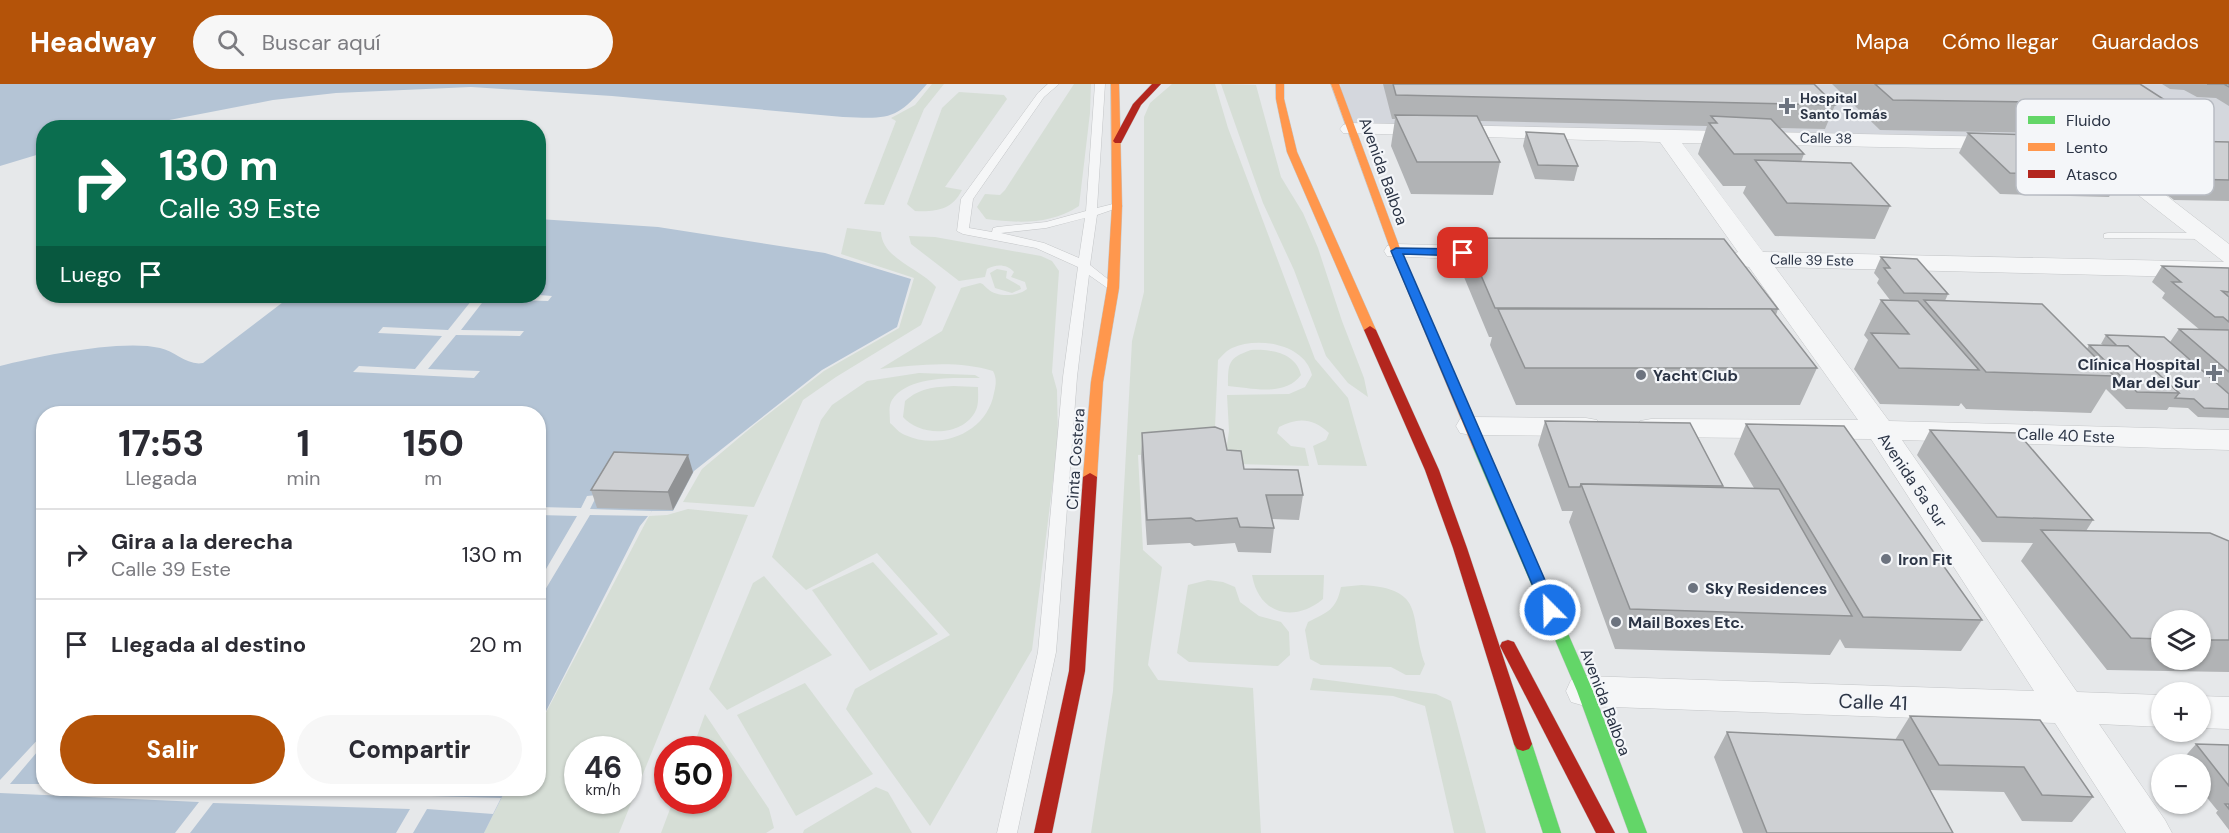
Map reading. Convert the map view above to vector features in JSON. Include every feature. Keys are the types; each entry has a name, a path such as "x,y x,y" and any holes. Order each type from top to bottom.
{"main road":[{"name":"Cinta Costera","path":"1043,833 1077,671 1097,382 1113,288 1117,206 1115,84"},
{"path":"1116,144 1137,104 1157,84"},
{"path":"1265,84 1280,99"},
{"path":"1280,84 1280,99 1292,152 1410,418 1460,548 1552,833"},
{"name":"Avenida Balboa","path":"1335,84 1396,251 1586,691 1638,833"},
{"path":"1460,548 1494,620 1606,833"}],"street":[{"name":"Calle 38","path":"1350,129 2016,142"},
{"name":"Avenida 5a Sur","path":"1665,134 1880,430 2064,708 2150,833"},
{"name":"Calle 38","path":"2214,148 2229,148"},
{"path":"2151,195 2229,256"},
{"path":"1396,251 1524,254"},
{"name":"Calle 39 Este","path":"1721,258 2229,270"},
{"name":"Calle 40 Este","path":"1471,426 1880,430 2229,440"},
{"name":"Calle 41","path":"1586,691 2151,711"},
{"path":"2211,712 2229,713"}],"lane":[{"path":"963,231 967,199 1041,95 1054,84"},
{"path":"1007,833 1047,652 1070,377 1091,214 1100,84"},
{"path":"963,231 1005,230 1046,225 1117,206"},
{"path":"963,231 1034,244 1084,266 1113,288"},
{"path":"2108,236 2204,237"}],"shaded area":[{"path":"932,84 944,84 924,109 884,205 864,204 896,121 891,118 915,105"},
{"path":"1074,84 1091,84 1090,113 1079,206 1045,220 1022,222 986,219 977,207 985,194 1000,195 1005,190"},
{"path":"1172,84 1215,84 1228,128 1315,359 1348,398 1367,466 1318,465 1313,446 1326,440 1329,433 1317,424 1305,421 1279,427 1277,433 1291,446 1305,448 1309,466 1237,464 1226,451 1229,431 1227,395 1289,394 1305,387 1312,375 1308,364 1300,356 1279,345 1267,343 1243,344 1232,348 1218,360 1214,450 1138,455 1143,550 1162,567 1148,665 1158,680 1253,688 1261,833 1091,833 1113,691 1132,341 1144,292 1144,117 1150,103"},
{"path":"1221,84 1256,85 1281,177 1303,213 1318,248 1364,378 1368,397 1348,383 1326,356 1294,270 1263,203"},
{"name":"Hospital Santo Tomás","path":"1340,84 2229,84 2229,141 2214,141 2214,99 2016,99 2016,138 1350,129"},
{"path":"959,92 1004,95 1007,99 945,187 962,190 958,197 943,208 915,211 907,204 942,108"},
{"path":"847,228 881,232 883,241 895,256 936,287 921,325 803,400 754,507 683,502 702,469 753,426 824,371 899,328 914,278 841,254"},
{"path":"909,236 935,237 1041,256 1052,261 1059,271 1052,372 1057,390 1058,440 1032,650 930,826 846,709 855,689 950,635 877,553 806,590 772,557 821,420 832,405 867,381 919,373 975,375 980,378 945,378 920,382 899,392 892,400 890,423 905,435 933,441 960,435 972,428 990,407 996,384 993,371 951,364 880,369 942,331 961,288 980,283 992,292 1008,295 1027,289 1025,282 1011,277 1014,272 1008,267 1001,266 987,269 985,277 959,281 911,244"},
{"path":"997,269 1007,271 1006,278 1020,286 1021,289 1012,293 995,288 990,273"},
{"path":"1251,350 1267,350 1288,357 1294,362 1301,375 1294,382 1277,389 1228,386 1231,362"},
{"path":"953,386 978,387 976,410 962,425 952,429 930,431 911,424 903,417 905,401 916,393"},
{"path":"688,509 748,515 658,736 654,736 654,747 642,776 642,736 564,736 564,814 627,814 619,833 484,833 502,796 546,796 546,713 649,516 667,515"},
{"path":"873,562 938,634 870,671 812,590"},
{"path":"1252,575 1324,575 1323,599 1301,611 1279,611 1262,599"},
{"path":"764,576 832,655 727,710 709,689 753,583"},
{"path":"1208,580 1223,582 1235,587 1240,602 1259,616 1281,622 1289,632 1290,655 1278,666 1189,662 1177,653 1188,585"},
{"path":"1362,585 1397,592 1412,608 1425,664 1420,675 1406,675 1391,667 1321,665 1310,659 1305,630 1308,622 1334,606 1341,587"},
{"path":"1313,678 1436,694 1451,701 1486,833 1454,833 1425,706 1393,696 1310,690"},
{"path":"805,683 873,774 796,816 737,715"},
{"path":"705,714 720,736 697,736"},
{"path":"732,754 769,809 774,828 766,833 661,833 668,814 732,814"},
{"path":"876,787 888,792 912,833 803,833 804,830"}],"water":[{"path":"0,84 927,84 899,111 891,115 872,118 612,96 471,87 336,93 273,100 169,120 36,120 36,155 0,166"},
{"path":"546,219 658,227 825,253 911,279 897,327 822,370 694,471 673,511 652,511 640,526 546,711 546,406 36,406 36,796 502,796 484,833 0,833 0,366 58,354 124,346 160,348 186,360 203,363 282,303 546,303"}],"pier":[{"path":"470,303 482,303 461,330 524,331 520,336 456,335 428,369 480,371 474,378 353,372 359,366 415,369 442,336 378,333 383,327 448,330"},
{"path":"597,495 590,509 652,511 649,516 590,515 546,588 546,569 577,516 546,515 546,507 581,508 587,496"},
{"path":"36,741 36,753 10,784 36,784 36,795 0,793 0,780"},
{"path":"66,796 501,798 493,814 427,809 413,833 396,833 410,809 213,803 190,833 175,833 199,802"}],"building":[{"path":"1393,84 1814,84 1835,105 1396,95"},
{"path":"1875,84 2140,84 2163,99 2016,99 2016,102 1893,100"},
{"path":"1395,115 1477,116 1500,162 1417,162"},
{"path":"1711,116 1771,119 1804,154 1734,154 1709,123 1717,123"},
{"path":"1526,132 1564,134 1578,166 1538,165"},
{"path":"1968,133 2016,134 2016,173 2010,173"},
{"path":"2214,142 2229,142 2229,180 2214,180"},
{"path":"1755,160 1851,163 1890,206 1787,203"},
{"path":"1465,238 1724,239 1778,309 1495,308"},
{"path":"1881,257 1917,259 1948,294 1904,293 1884,268 1890,268"},
{"path":"2162,266 2229,268 2229,292 2222,291 2229,297 2229,322 2223,317 2215,317 2172,282 2181,282"},
{"path":"1881,300 1918,301 1979,370 1899,368 1871,333 1909,334"},
{"path":"1924,300 2042,304 2114,376 1986,372"},
{"path":"1498,309 1771,309 1817,368 1525,368"},
{"path":"2179,329 2229,330 2229,372"},
{"path":"2106,335 2164,337 2229,394 2229,409 2204,408 2194,399 2175,398 2179,393 2128,346 2117,346"},
{"path":"2089,345 2128,346 2179,393 2137,392"},
{"path":"1545,421 1690,423 1723,486 1581,484 1580,487 1569,487"},
{"path":"1746,424 1844,426 1982,620 1863,617"},
{"path":"1215,427 1223,430 1227,450 1241,451 1244,469 1298,470 1303,495 1266,495 1274,528 1240,527 1237,518 1196,521 1191,518 1147,520 1142,433"},
{"path":"1930,430 2018,433 2093,520 1997,517"},
{"path":"614,452 688,455 668,492 591,490"},
{"path":"1581,484 1779,489 1852,616 1630,609"},
{"path":"2041,530 2210,533 2229,541 2229,640 2211,640 2211,610 2151,610 2151,639 2131,638"},
{"path":"1910,716 2040,720 2093,797 2042,795 2024,767 1939,765"},
{"path":"1727,732 1903,740 1953,833 1767,833"},
{"path":"2196,744 2229,745 2229,786 2211,763 2211,754 2204,754"}],"traffic: fast":[{"path":"1480,448 1585,691 1638,833"},
{"path":"1523,744 1552,833"}],"traffic: slow":[{"path":"1090,477 1097,382 1113,288 1117,206 1115,84"},
{"path":"1280,84 1280,99 1292,152 1370,330"},
{"path":"1335,84 1396,251 1480,448"}],"traffic: jam":[{"path":"1118,141 1137,104 1157,84"},
{"path":"1370,330 1432,470 1460,548 1523,744"},
{"path":"1043,833 1077,671 1090,477"},
{"path":"1508,646 1606,833"}],"place":[{"name":"Hospital Santo Tomás","path":"1787,106"},
{"name":"Clínica Hospital Mar del Sur","path":"2214,373"},
{"name":"Yacht Club","path":"1641,375"},
{"name":"Iron Fit","path":"1886,559"},
{"name":"Sky Residences","path":"1693,588"},
{"name":"Mail Boxes Etc.","path":"1616,622"}],"route":[{"path":"1463,253 1396,251 1550,610"}]}
